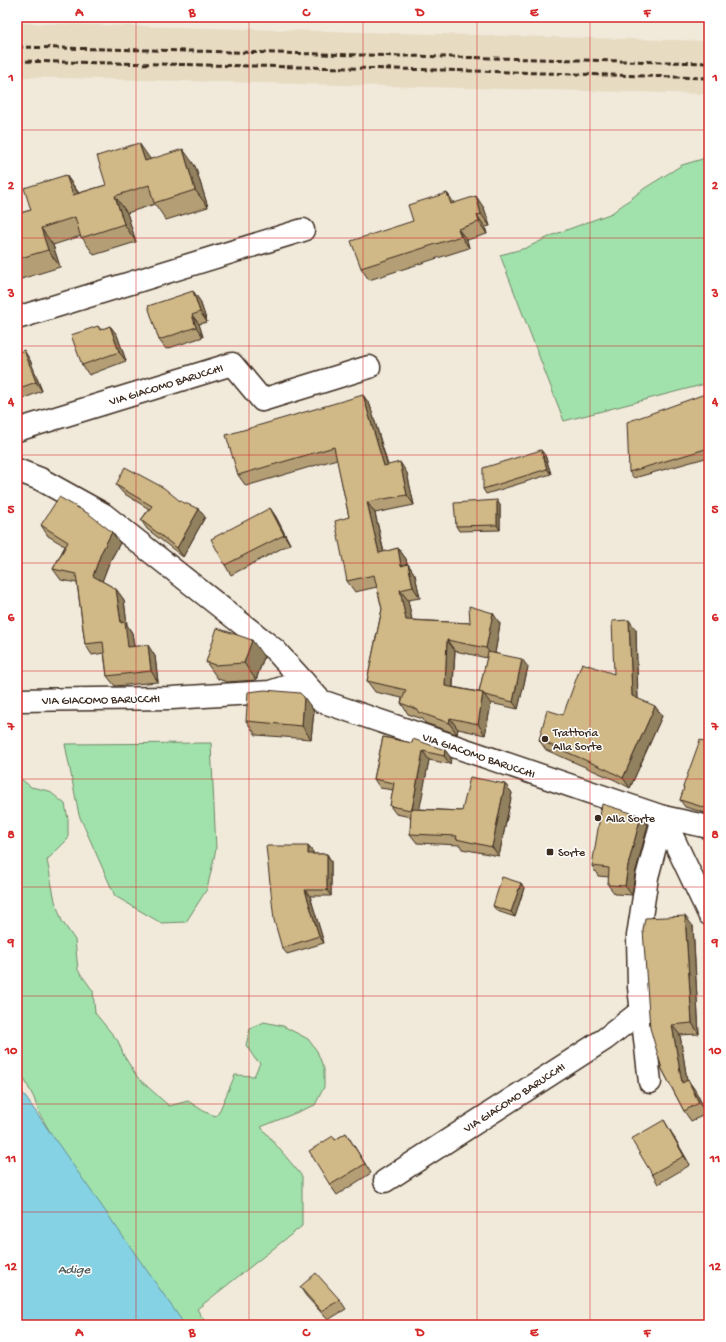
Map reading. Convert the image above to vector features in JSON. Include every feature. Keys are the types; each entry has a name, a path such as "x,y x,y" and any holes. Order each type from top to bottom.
{"street":[{"path":"17,318 303,230"},
{"name":"VIA GIACOMO BARUCCHI","path":"17,430 232,364 262,400 369,366"},
{"name":"VIA GIACOMO BARUCCHI","path":"17,470 40,479 103,514 275,650 321,701 663,817 709,827"},
{"name":"VIA GIACOMO BARUCCHI","path":"17,700 172,698 248,694 270,692 303,681"},
{"path":"663,817 709,914"},
{"path":"650,1082 639,987 638,936 647,877 663,817"},
{"name":"VIA GIACOMO BARUCCHI","path":"385,1181 605,1039 641,1011"}],"shaded area":[{"path":"17,23 709,41 709,94 17,77"}],"green space":[{"path":"709,157 709,383 564,421 500,255 526,248 553,235 612,213 645,188 682,165"},
{"path":"211,743 216,849 207,889 186,922 161,923 115,896 79,815 65,744"},
{"path":"17,776 31,787 49,791 65,804 68,819 68,839 47,860 55,901 62,921 75,940 78,970 93,991 95,1013 118,1041 124,1056 138,1078 169,1106 188,1101 205,1112 216,1116 235,1075 254,1076 260,1063 255,1059 246,1045 250,1029 264,1022 283,1026 308,1039 317,1051 324,1069 324,1087 315,1105 261,1127 302,1176 302,1226 197,1309 207,1325 176,1325 70,1166 39,1113 34,1098 17,1065"}],"water":[{"name":"Adige","path":"17,1082 24,1095 185,1325 17,1325"}],"building":[{"path":"139,143 145,161 183,149 195,190 154,203 149,185 115,196 124,224 81,238 75,217 41,228 48,250 17,259 17,214 31,210 24,188 66,175 73,195 106,185 97,156"},
{"path":"447,193 451,204 476,196 481,214 477,215 479,222 458,229 461,236 361,268 351,241 413,221 408,205"},
{"path":"193,291 200,312 192,315 196,327 159,340 148,306"},
{"path":"98,326 100,330 110,326 119,352 82,365 71,335"},
{"path":"24,350 36,382 17,389 17,353"},
{"path":"705,394 709,431 709,448 629,472 627,422"},
{"path":"363,395 384,466 400,462 407,495 367,502 379,553 398,548 401,566 408,564 413,587 400,590 406,620 470,623 469,606 493,613 486,648 447,640 445,686 483,693 478,724 450,718 449,723 418,712 418,710 401,703 406,690 367,681 382,609 374,575 347,581 335,521 349,517 334,447 238,475 226,435"},
{"path":"541,450 547,469 483,489 483,468"},
{"path":"125,467 164,488 180,501 199,509 177,548 141,520 152,506 116,485"},
{"path":"59,497 89,514 112,532 101,553 93,576 116,589 121,623 125,622 128,647 148,645 151,671 107,676 103,642 85,644 76,574 53,569 68,542 41,525"},
{"path":"497,500 497,525 456,526 454,503"},
{"path":"270,508 284,535 225,565 211,539"},
{"path":"629,620 632,696 655,706 623,778 539,740 547,710 563,715 582,663 614,674 612,621"},
{"path":"217,628 252,640 244,663 215,665 206,662"},
{"path":"488,652 522,659 513,702 479,692"},
{"path":"265,690 300,693 304,697 302,726 246,721 248,692"},
{"path":"383,737 412,743 413,739 445,750 444,756 423,751 411,810 390,806 394,783 374,779"},
{"path":"700,740 709,743 709,809 680,800 683,787"},
{"path":"470,777 505,784 492,847 456,839 457,836 410,834 411,809 462,811"},
{"path":"602,804 641,816 628,865 625,886 608,885 609,868 592,866"},
{"path":"266,846 308,846 308,854 327,854 327,890 305,890 319,936 282,948 274,920"},
{"path":"502,877 521,883 511,912 493,906"},
{"path":"685,916 692,1023 672,1025 682,1083 688,1080 699,1103 684,1111 662,1069 650,1028 643,930 645,918"},
{"path":"664,1120 684,1156 652,1174 631,1139"},
{"path":"346,1133 365,1164 330,1185 309,1151 333,1136 335,1140"},
{"path":"316,1273 340,1300 321,1311 300,1287"}],"railway":[{"path":"17,47 709,63"},
{"path":"17,61 442,70 709,78"}],"place":[{"name":"Trattoria Alla Sorte","path":"545,739"},
{"name":"Alla Sorte","path":"598,818"},
{"name":"Sorte","path":"550,852"}]}
